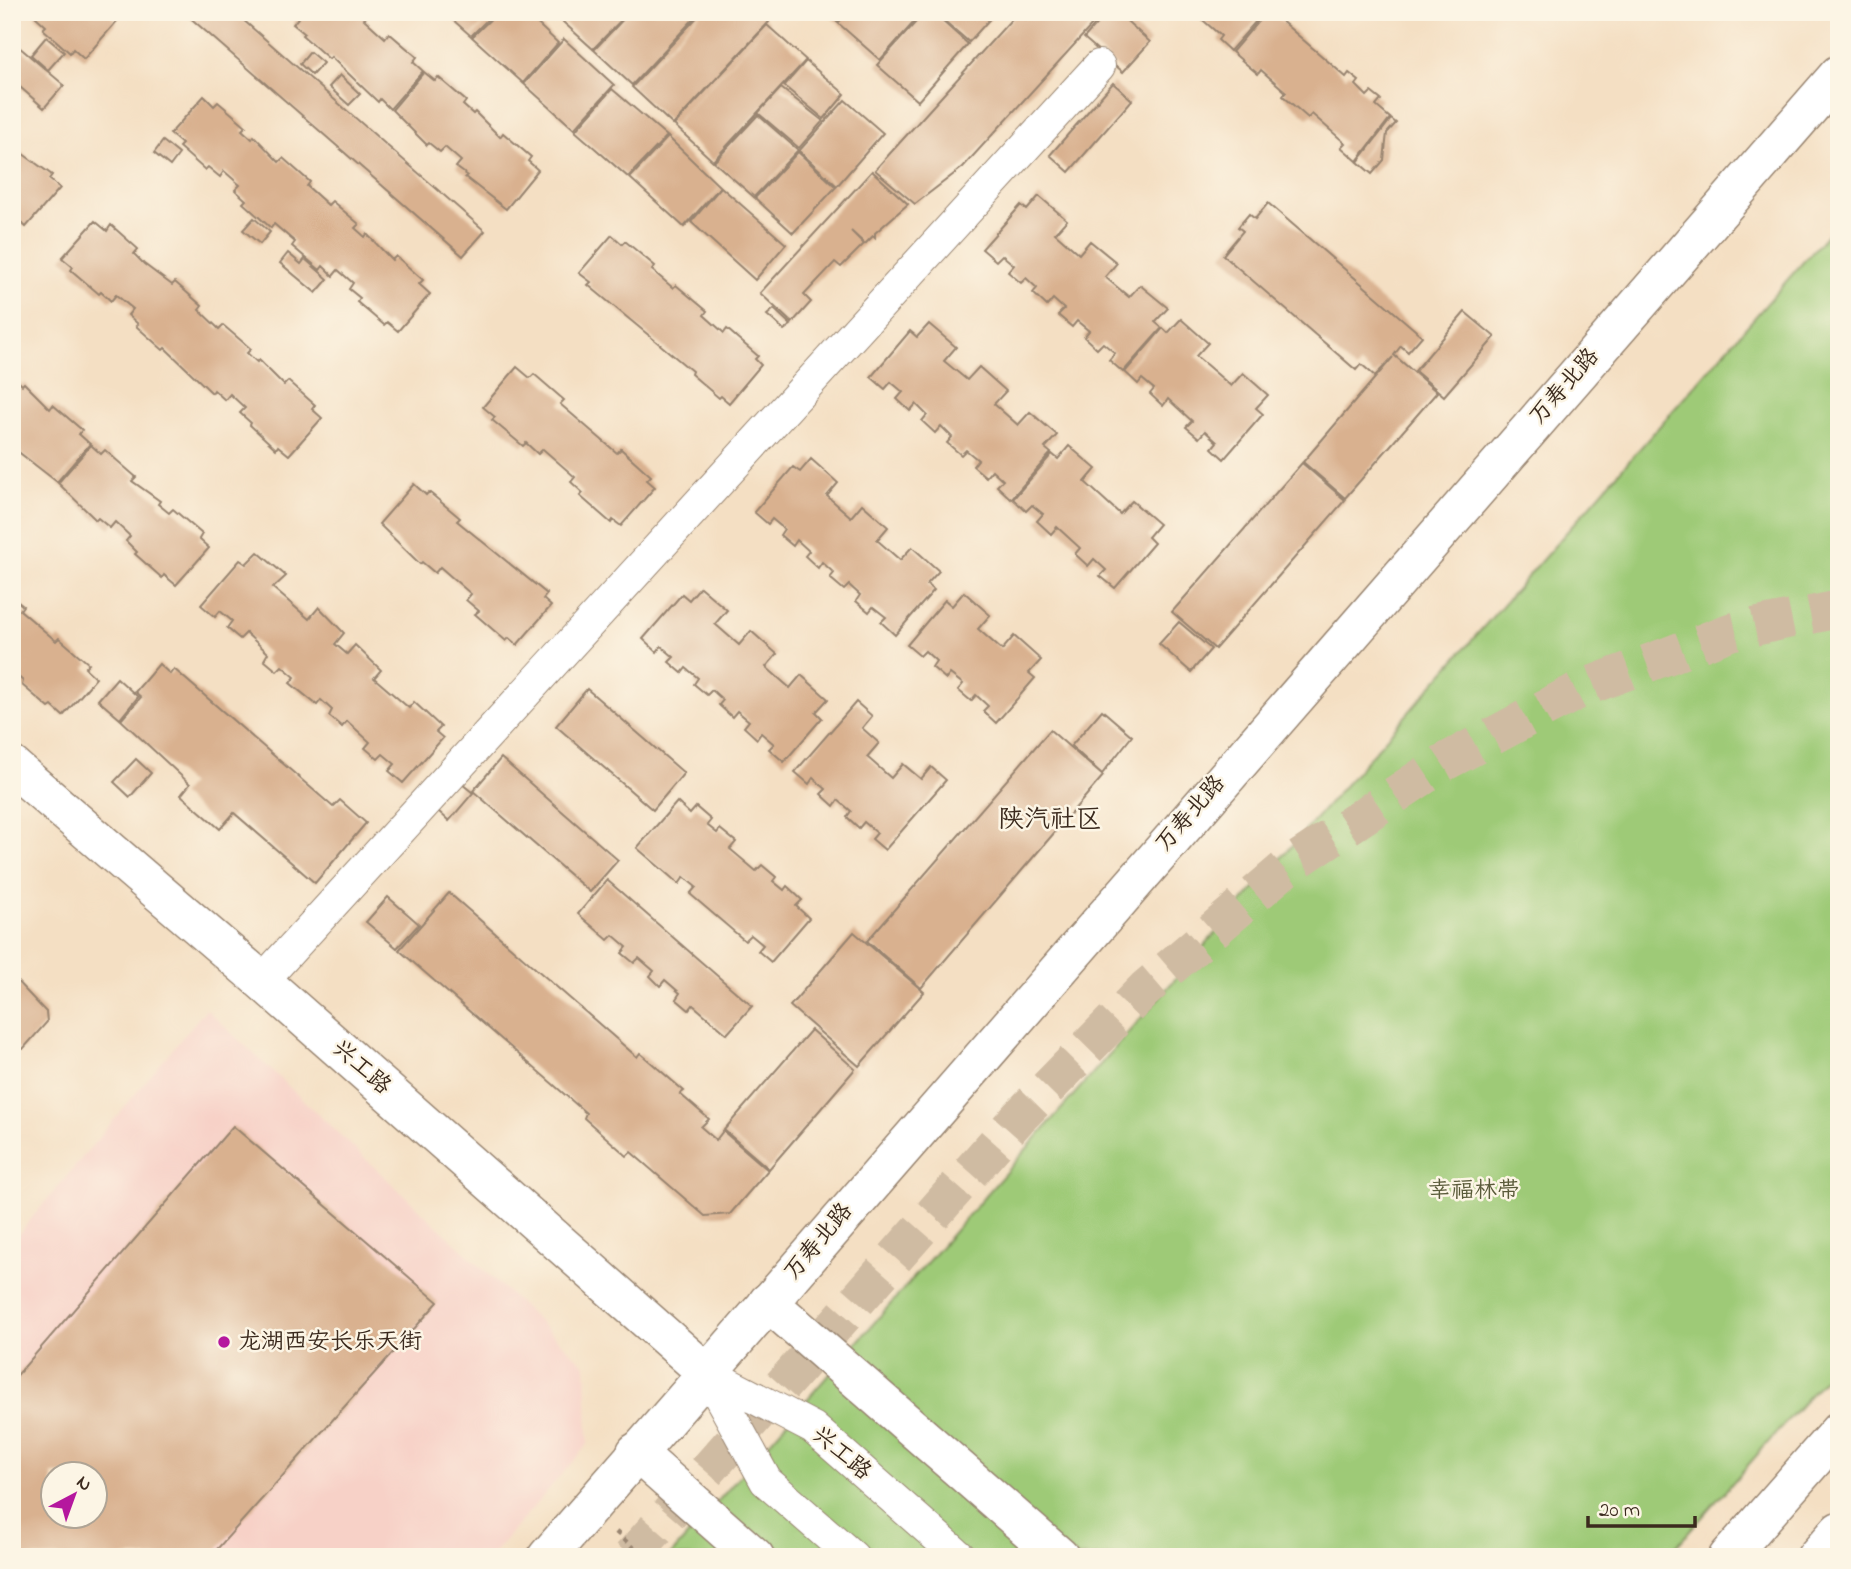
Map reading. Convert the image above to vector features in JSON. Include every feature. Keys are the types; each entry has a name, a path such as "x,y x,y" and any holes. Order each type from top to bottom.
{"main road":[{"name":"万寿北路","path":"547,1557 1839,74"},
{"name":"兴工路","path":"12,766 262,981 707,1373"},
{"path":"768,1302 1060,1557"},
{"path":"1728,1557 1839,1431"},
{"path":"636,1452 755,1557"},
{"path":"1816,1557 1839,1531"}],"street":[{"path":"262,981 1099,66"},
{"name":"兴工路","path":"707,1373 766,1481 853,1557"},
{"name":"兴工路","path":"707,1373 813,1428 960,1557"}],"shaded area":[{"path":"206,1009 586,1366 588,1444 490,1557 12,1557 12,1242"}],"green space":[{"name":"幸福林带","path":"1839,221 1839,1362 1667,1557 669,1557"}],"building":[{"path":"39,12 107,12 117,21 84,59 73,49 70,53 43,29 46,26 35,16"},
{"path":"190,12 234,12 485,231 463,256 187,15"},
{"path":"292,12 365,12 368,15 364,19 385,38 389,33 417,57 413,62 423,71 390,109 380,99 378,102 331,57 329,59 302,35 304,33 293,24 298,18"},
{"path":"444,12 491,12 493,14 471,36"},
{"path":"498,12 525,12 558,43 523,83 472,37"},
{"path":"552,12 629,12 593,49"},
{"path":"630,12 700,12 632,85 594,50"},
{"path":"702,12 758,12 769,22 673,125 632,87"},
{"path":"826,12 846,12 837,22"},
{"path":"848,12 923,12 880,60 838,23"},
{"path":"925,12 932,12 968,44 918,101 877,65"},
{"path":"934,12 996,12 969,42"},
{"path":"1018,12 1104,12 963,167 915,204 875,170"},
{"path":"1107,12 1117,12 1150,42 1123,72 1084,38"},
{"path":"1185,12 1264,12 1230,51 1218,40 1221,36 1196,14 1192,18"},
{"path":"1266,12 1271,12 1346,77 1349,73 1359,81 1356,85 1367,96 1371,92 1381,100 1376,106 1390,118 1357,161 1341,147 1345,143 1312,114 1308,118 1283,96 1286,92 1261,70 1258,74 1232,52"},
{"path":"767,25 806,60 713,161 674,125"},
{"path":"46,37 64,52 48,70 31,55"},
{"path":"564,39 614,85 574,129 524,84"},
{"path":"12,41 64,85 44,108 12,80"},
{"path":"310,52 323,63 312,75 300,64"},
{"path":"806,61 845,94 824,119 784,86"},
{"path":"424,72 435,81 438,77 466,101 463,105 473,114 475,112 500,137 503,133 531,157 528,161 538,170 506,209 465,177 467,175 456,167 461,161 445,147 440,152 429,143 427,145 392,110"},
{"path":"340,75 360,94 349,105 329,87"},
{"path":"1113,83 1132,100 1069,172 1050,155"},
{"path":"781,88 823,121 799,148 758,113"},
{"path":"612,89 667,136 628,177 575,131"},
{"path":"204,96 214,106 218,102 246,126 242,130 252,139 254,136 279,162 283,158 310,182 307,186 328,205 332,201 359,224 355,228 365,237 367,234 392,260 396,256 423,280 419,284 430,294 398,331 387,322 384,325 357,302 360,298 349,289 353,283 338,270 333,276 323,266 320,270 292,246 295,242 274,224 271,228 243,203 246,200 235,190 240,185 224,171 220,177 208,167 205,170 179,147 182,144 170,134"},
{"path":"845,100 883,133 837,186 799,151"},
{"path":"758,115 798,150 754,197 714,162"},
{"path":"1391,119 1396,123 1387,133 1384,160 1372,174 1358,162"},
{"path":"668,137 720,187 684,227 630,178"},
{"path":"163,141 179,154 170,166 154,153"},
{"path":"12,146 52,175 49,179 60,188 26,227 15,217 12,221"},
{"path":"798,152 836,187 793,233 755,198"},
{"path":"872,171 908,204 875,233 875,238 873,236 865,244 851,231 864,244 841,267 835,262 804,295 811,302 792,323 760,293"},
{"path":"721,187 786,244 755,280 691,222"},
{"path":"1039,196 1067,220 1055,233 1079,254 1090,241 1117,263 1105,277 1129,297 1140,285 1168,308 1155,322 1162,328 1123,372 1109,360 1115,353 1103,343 1097,349 1084,337 1089,331 1077,321 1072,327 1058,315 1064,309 1053,299 1047,306 1033,293 1037,288 1026,278 1021,283 1008,272 1014,265 1002,255 996,261 982,249 1021,205 1027,210"},
{"path":"1268,203 1422,336 1408,352 1401,346 1394,355 1437,392 1345,498 1303,462 1393,357 1375,376 1361,364 1356,370 1223,255 1243,231 1238,227 1249,214 1255,219"},
{"path":"254,218 270,232 260,244 243,230"},
{"path":"95,221 107,231 111,225 138,249 134,254 144,264 172,285 175,282 202,306 199,310 219,329 223,325 251,349 247,353 257,362 259,360 284,385 288,381 315,405 312,409 322,418 289,455 278,446 276,449 250,425 240,413 245,408 230,394 225,400 214,390 212,393 165,348 163,350 136,326 138,324 128,315 133,309 116,295 111,301 101,292 99,294 71,270 73,267 62,258"},
{"path":"612,235 622,244 625,241 655,266 652,270 673,288 676,285 707,311 704,315 724,333 727,329 758,356 755,359 761,365 729,403 721,396 719,398 691,374 692,371 588,285 591,282 579,273"},
{"path":"288,253 301,264 305,259 328,279 316,293 280,263"},
{"path":"774,309 791,325 784,330 767,315"},
{"path":"1465,312 1495,337 1444,396 1415,371"},
{"path":"1181,319 1208,343 1196,356 1231,386 1243,373 1268,395 1256,408 1263,414 1224,459 1212,448 1217,442 1205,431 1199,438 1186,427 1192,421 1168,399 1163,406 1150,394 1154,389 1142,379 1138,384 1125,372 1163,328 1168,333"},
{"path":"929,324 956,347 944,361 967,380 979,367 1006,391 994,404 1018,425 1030,412 1057,435 1045,448 1051,453 1011,499 997,486 1003,480 992,470 986,477 973,466 978,460 966,450 961,455 947,443 952,437 941,426 935,433 922,421 927,415 916,404 910,411 897,399 903,392 891,382 885,389 871,377 910,331 917,337"},
{"path":"517,367 530,378 534,374 564,400 560,404 617,453 621,449 651,476 647,480 655,487 621,526 613,520 611,523 580,496 583,493 571,482 575,477 543,449 538,454 526,443 523,446 492,420 495,417 483,407"},
{"path":"12,369 16,373 13,377 22,385 24,383 50,409 53,405 82,430 79,434 90,444 57,482 16,450 12,443"},
{"path":"91,445 101,454 105,450 136,477 132,481 160,501 158,504 169,513 173,509 202,534 199,539 209,548 176,585 164,575 162,578 135,554 137,552 126,541 130,536 115,522 110,528 98,518 96,520 58,483"},
{"path":"1069,446 1096,469 1085,482 1120,514 1132,501 1159,524 1148,537 1154,543 1115,588 1100,576 1106,570 1094,559 1088,566 1075,554 1080,548 1057,527 1051,534 1037,521 1043,514 1032,505 1026,511 1013,499 1052,454 1058,459"},
{"path":"811,459 838,483 827,496 851,517 862,504 888,527 877,540 900,560 912,547 939,571 927,584 934,590 895,635 881,622 886,617 873,607 869,612 856,601 860,595 849,585 844,590 830,578 834,573 822,562 818,568 805,556 809,551 797,540 793,546 780,535 784,529 772,519 768,524 754,512 793,467 800,472"},
{"path":"1302,463 1345,500 1215,649 1172,612"},
{"path":"414,484 426,495 429,492 460,518 457,521 547,594 543,599 551,606 517,645 509,638 506,641 475,614 479,611 466,600 471,594 440,567 435,573 422,562 420,564 379,524"},
{"path":"258,552 286,576 273,588 309,619 319,607 344,633 335,644 347,654 355,645 381,670 374,678 409,708 414,702 441,727 436,732 443,738 403,783 389,771 395,764 383,754 378,759 365,748 370,742 347,721 342,727 329,716 332,710 321,700 317,705 290,683 295,677 282,666 277,671 264,660 268,653 246,633 240,639 227,628 232,621 220,611 215,617 201,605 240,560 246,564"},
{"path":"700,587 727,610 715,624 739,645 751,631 777,654 766,667 790,688 801,675 828,699 816,712 822,718 784,762 769,749 774,744 761,733 757,739 744,727 749,721 737,711 732,717 719,705 723,700 712,690 707,695 694,684 698,678 686,668 682,673 669,662 674,657 661,646 657,652 643,639 682,594 689,600"},
{"path":"964,592 990,615 978,629 1002,650 1014,636 1041,660 1029,673 1035,678 996,723 983,711 988,706 976,695 971,701 958,690 963,684 950,674 946,679 932,667 936,661 925,651 920,656 907,645 945,600 952,606"},
{"path":"12,597 23,606 20,610 56,641 59,638 89,664 85,668 96,678 63,716 22,685 23,681 12,671 15,664 12,662"},
{"path":"1179,622 1211,649 1191,672 1159,644"},
{"path":"159,664 170,674 174,669 333,807 340,800 366,823 315,883 234,813 220,829 181,795 190,784 121,720 141,697 135,692"},
{"path":"117,678 138,697 120,719 98,700"},
{"path":"587,689 684,773 653,810 556,726"},
{"path":"856,702 872,716 862,728 879,743 867,757 891,778 903,764 921,779 931,767 946,780 885,850 872,839 877,833 864,822 859,828 847,817 851,811 838,800 834,806 821,794 826,789 813,778 809,784 795,772"},
{"path":"1102,710 1132,736 1102,774 1071,746"},
{"path":"1050,730 1103,776 921,988 867,941"},
{"path":"501,758 618,860 590,892 473,791"},
{"path":"136,759 151,773 130,797 114,782"},
{"path":"462,784 473,793 449,821 438,811"},
{"path":"677,802 690,814 696,807 711,820 707,825 717,833 720,829 736,842 730,849 756,871 762,865 776,877 773,881 784,890 787,886 802,900 796,906 809,918 771,962 758,951 763,945 751,935 745,941 690,894 696,887 684,877 679,884 637,848"},
{"path":"607,880 752,1006 727,1034 693,1005 689,1010 676,999 680,993 665,980 660,986 650,976 654,971 639,958 634,963 622,953 627,947 613,935 608,940 578,914"},
{"path":"449,893 637,1057 640,1053 684,1091 680,1094 709,1119 701,1127 716,1140 723,1131 768,1170 730,1214 705,1216 631,1152 627,1156 584,1118 586,1113 399,950"},
{"path":"388,897 419,924 397,948 366,922"},
{"path":"854,932 924,992 859,1066 790,1006"},
{"path":"12,976 46,1012 47,1022 23,1049 12,1049"},
{"path":"811,1030 855,1069 769,1169 724,1130"},
{"name":"龙湖西安长乐天街","path":"233,1126 438,1302 210,1557 12,1557 12,1381"}],"tunnel":[{"path":"631,1557 1018,1118 1145,989 1287,867 1443,763 1583,688 1730,632 1839,609"}],"place":[{"name":"龙湖西安长乐天街","path":"224,1342"}],"district":[{"name":"陕汽社区","path":"1050,821"}]}
